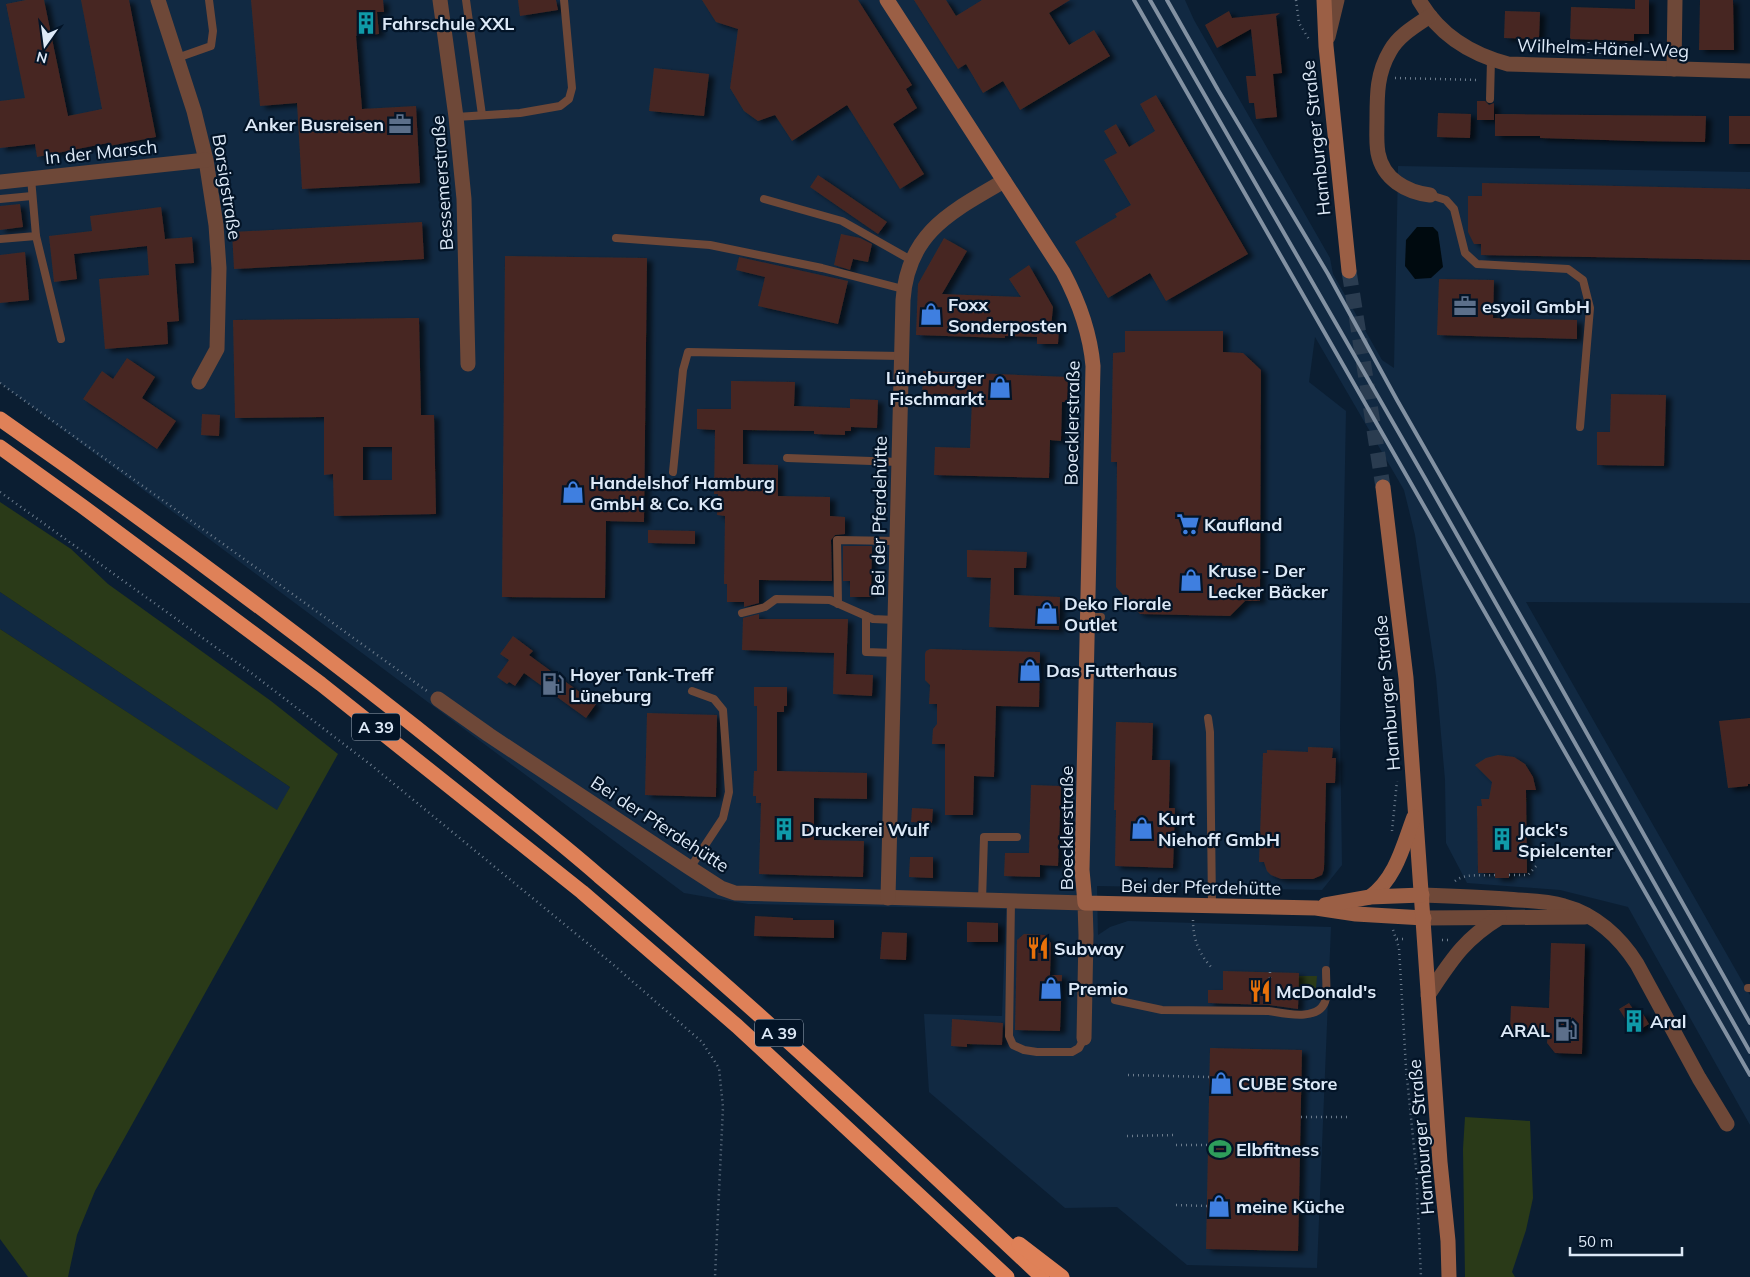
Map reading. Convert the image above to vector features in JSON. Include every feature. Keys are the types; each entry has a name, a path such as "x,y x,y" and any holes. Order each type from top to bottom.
{"highway":[{"name":"A 39","path":"0,419 98,487 249,597 402,716 598,874 752,1008 1042,1277"},
{"name":"A 39","path":"0,447 90,511 314,678 582,892 737,1026 1007,1277"},
{"path":"957,1197 1062,1277"}],"street":[{"name":"Borsigstraße","path":"158,0 194,111 217,212 219,268 217,349 200,382"},
{"name":"Bessemerstraße","path":"440,0 456,117 464,198 468,364"},
{"name":"Boecklerstraße","path":"887,0 1067,279 1083,316 1091,349 1093,366 1094,617 1082,870 1086,903"},
{"name":"Hamburger Straße","path":"1324,0 1326,46 1349,271"},
{"path":"1326,46 1337,0"},
{"name":"Wilhelm-Hänel-Weg","path":"1419,0 1430,16 1461,46 1491,60 1508,64 1522,66 1750,71"},
{"path":"1674,69 1675,0"},
{"path":"1430,16 1400,38 1390,49 1378,78 1377,96 1378,152 1383,166 1392,179 1403,188 1418,194 1430,195"},
{"name":"In der Marsch","path":"0,182 206,160"},
{"name":"Bei der Pferdehütte","path":"888,898 904,289 911,260 922,241 933,228 947,216 1004,180"},
{"name":"Hamburger Straße","path":"1383,487 1406,678 1440,1162 1448,1241 1449,1277"},
{"name":"Bei der Pferdehütte","path":"438,699 490,736 690,868 721,888 735,893 1011,902 1316,908 1356,914 1424,918"},
{"path":"1370,897 1384,885 1396,865 1416,811"},
{"name":"Bei der Pferdehütte","path":"1316,908 1370,897 1422,896"},
{"path":"1422,896 1461,896 1552,903 1572,908 1609,929 1630,952 1699,1078 1727,1124"},
{"path":"1084,1038 1086,903"},
{"path":"1424,918 1589,917"},
{"path":"1428,995 1462,947 1482,928 1500,918"}],"lane":[{"path":"177,58 211,46 213,31 209,0"},
{"path":"466,0 482,115"},
{"path":"456,117 520,113 560,106 569,100 572,88 564,0"},
{"path":"1490,99 1491,60"},
{"path":"31,178 36,236 61,339"},
{"path":"1430,195 1446,200 1454,209 1465,254 1477,264 1568,269 1583,280 1590,308 1580,427"},
{"path":"0,200 32,196"},
{"path":"764,199 842,221 911,260"},
{"path":"0,238 36,236"},
{"path":"616,238 710,245 822,268 904,289"},
{"path":"673,472 683,370 688,352 901,356"},
{"path":"787,458 899,462"},
{"path":"838,604 837,540 897,541"},
{"path":"742,613 765,607 776,599 830,600 873,619 895,620"},
{"path":"866,616 866,652 894,653"},
{"path":"690,868 723,818 729,792 723,710 714,698 692,691"},
{"path":"1208,718 1210,732 1212,906"},
{"path":"982,901 984,836 1017,838"},
{"path":"1011,902 1009,1036 1013,1045 1024,1050 1037,1052 1072,1052 1079,1048 1084,1038"},
{"path":"1115,1000 1162,1010 1269,1011 1286,1014 1309,1014 1316,1012 1326,1000 1326,970"}],"path":[{"path":"1296,0 1299,23 1310,41"},
{"path":"1378,78 1490,81"},
{"path":"0,383 438,699"},
{"path":"0,492 250,672 371,765 609,961 702,1042 719,1068 722,1116 714,1277"},
{"path":"1392,831 1397,773"},
{"path":"1509,875 1528,875 1537,865"},
{"path":"1454,885 1456,881 1463,877 1495,875"},
{"path":"1194,906 1194,936 1202,957 1212,968"},
{"path":"1392,927 1399,948 1406,1068 1416,1167 1421,1277"},
{"path":"1397,939 1404,939"},
{"path":"1270,969 1270,978"},
{"path":"1128,1075 1209,1077"},
{"path":"1300,1117 1349,1117"},
{"path":"1127,1136 1176,1135"},
{"path":"1176,1145 1208,1145"},
{"path":"1176,1206 1207,1206"}],"shaded area":[{"path":"0,0 1185,0 1194,20 1330,258 1333,274 1382,360 1394,368 1398,166 1750,172 1750,603 1526,602 1750,995 1750,1125 1628,907 1560,890 1467,883 1446,843 1445,780 1436,677 1415,535 1404,490 1315,337 1309,382 1346,411 1340,728 1342,865 1322,890 1097,886 1098,935 1110,927 1128,921 1331,927 1317,1268 1187,1265 1117,1207 1065,1208 929,1092 924,1014 1002,1016 1006,909 748,904 684,893 0,383"},
{"path":"1417,227 1433,227 1438,232 1443,267 1431,278 1415,279 1405,266 1406,240"},
{"path":"0,592 290,787 278,811 0,629"}],"green space":[{"path":"0,502 71,549 108,584 271,701 338,754 95,1191 77,1235 68,1277 28,1277 0,1239 0,629 277,810 290,787 0,592"},
{"path":"1296,976 1317,976 1316,988 1296,988"},
{"path":"1465,1117 1530,1121 1533,1198 1526,1230 1512,1272 1515,1277 1465,1277 1463,1149"}],"building":[{"path":"26,0 44,0 68,116 102,109 81,0 129,0 156,137 109,146 108,143 37,157 35,144 0,148 0,101 25,98 6,4"},
{"path":"251,0 383,0 384,12 377,12 379,34 356,36 362,109 416,106 420,183 302,189 297,103 260,106"},
{"path":"518,0 556,0 558,10 520,16"},
{"path":"702,0 858,0 912,85 906,89 917,108 893,124 924,174 900,189 847,105 792,141 775,115 758,121 744,111 730,88 738,29 716,22"},
{"path":"914,0 946,0 956,16 982,0 1070,0 1049,13 1069,45 1094,30 1110,56 1020,110 1003,81 983,93 966,64 958,69"},
{"path":"1635,0 1649,0 1649,34 1634,34 1634,41 1570,39 1571,7 1635,9"},
{"path":"1700,0 1733,0 1734,50 1699,50"},
{"path":"1229,11 1232,18 1280,13 1276,16 1282,73 1273,74 1277,117 1256,119 1254,103 1249,103 1246,76 1256,76 1251,29 1217,48 1205,25"},
{"path":"1505,11 1540,12 1539,39 1504,38"},
{"path":"654,68 709,74 704,116 649,111"},
{"path":"1156,95 1248,254 1166,301 1150,273 1108,298 1075,242 1117,217 1115,214 1131,205 1104,160 1117,153 1104,131 1116,124 1129,147 1155,131 1140,104"},
{"path":"1477,101 1485,101 1489,105 1494,103 1494,120 1477,120"},
{"path":"1438,113 1471,114 1470,138 1437,137"},
{"path":"1495,114 1706,116 1705,142 1495,136"},
{"path":"1729,116 1750,116 1750,144 1729,144"},
{"path":"818,175 887,222 878,234 810,187"},
{"path":"1482,183 1750,189 1750,260 1481,255 1481,244 1474,244 1468,232 1468,196 1482,196"},
{"path":"20,204 23,227 0,230 0,206"},
{"path":"161,207 165,239 192,237 194,263 175,264 179,321 167,322 168,344 105,349 99,279 149,275 147,246 74,254 77,279 54,282 49,236 92,231 90,216"},
{"path":"422,222 424,259 234,269 232,232"},
{"path":"841,234 860,238 872,244 868,262 853,259 850,270 834,265"},
{"path":"944,238 967,251 942,294 1021,297 1009,279 1029,265 1053,307 1051,327 1059,327 1058,344 1037,344 1037,337 1005,336 1005,338 916,335 918,284"},
{"path":"25,252 29,300 0,303 0,255"},
{"path":"505,256 647,258 644,522 606,521 605,598 502,597"},
{"path":"739,257 848,281 838,324 758,306 765,277 736,270"},
{"path":"1439,279 1494,280 1493,318 1577,320 1577,339 1437,335"},
{"path":"419,318 421,415 434,415 436,514 334,516 333,474 324,475 324,417 235,418 233,320","holes":["363,447 392,447 392,480 363,480"]},
{"name":"Kaufland","path":"1125,331 1223,331 1223,352 1243,353 1261,370 1260,601 1245,601 1230,616 1140,614 1116,587 1117,462 1111,462 1113,353 1125,352"},
{"path":"127,358 155,377 142,398 176,421 157,449 83,399 102,371 113,379"},
{"path":"923,371 1068,377 1067,402 1062,402 1061,441 1050,440 1049,478 934,475 935,447 970,448 972,399 922,397"},
{"path":"731,381 795,382 794,406 850,408 850,399 878,400 877,428 851,427 851,431 845,431 845,435 814,434 814,431 743,430 743,464 778,465 778,496 830,497 830,516 845,517 845,534 835,535 831,540 832,581 759,580 759,603 744,607 744,602 727,602 727,584 724,584 725,516 717,515 718,494 714,494 715,430 697,429 697,409 731,409"},
{"path":"1611,394 1666,395 1664,466 1597,465 1597,432 1610,432"},
{"path":"202,414 220,415 219,436 201,435"},
{"path":"648,530 695,531 695,544 648,543"},
{"path":"843,546 872,546 871,597 850,597 850,581 843,581"},
{"path":"967,550 1027,552 1026,568 1014,568 1014,595 1060,597 1059,630 989,627 991,578 967,577"},
{"path":"759,614 759,619 848,619 846,674 873,675 872,696 833,694 834,653 742,650 743,618"},
{"path":"513,636 533,651 529,655 596,704 586,718 524,673 515,686 509,682 507,684 497,677 509,660 500,654"},
{"path":"930,649 1040,652 1039,707 996,706 994,777 974,776 973,815 945,815 945,744 932,744 933,729 937,724 937,704 929,704 930,685 925,680 925,654"},
{"name":"Druckerei Wulf","path":"754,687 787,687 787,706 784,706 784,712 777,712 777,771 867,773 867,799 814,798 814,840 864,841 863,877 759,874 761,803 756,803 756,796 753,796 754,771 757,771 757,706 754,706"},
{"path":"647,713 717,715 716,797 645,795"},
{"path":"1750,718 1750,784 1748,786 1728,788 1719,721"},
{"path":"1116,722 1153,723 1152,760 1170,760 1169,808 1175,808 1173,868 1115,866"},
{"path":"1308,747 1333,748 1332,758 1336,758 1335,783 1326,783 1324,869 1322,875 1313,879 1281,879 1267,871 1264,862 1259,862 1263,753 1267,753 1267,750 1308,752"},
{"name":"Jack's Spielcenter","path":"1498,755 1514,757 1525,764 1533,777 1536,790 1526,790 1527,873 1509,873 1509,878 1495,878 1495,873 1478,873 1477,806 1482,806 1481,799 1489,799 1492,782 1475,765 1486,758"},
{"path":"1031,785 1061,786 1058,866 1040,865 1040,877 1004,876 1005,853 1029,853"},
{"path":"912,808 933,809 932,823 911,822"},
{"path":"910,857 933,857 933,878 909,877"},
{"path":"755,916 793,918 793,920 834,920 834,938 754,936"},
{"path":"967,922 998,923 998,942 967,942"},
{"path":"882,932 907,933 906,960 880,959"},
{"path":"1024,934 1045,935 1051,943 1050,975 1062,975 1060,1031 1015,1030 1017,940"},
{"path":"1551,943 1585,944 1582,1054 1555,1053 1547,1043 1548,1032 1510,1030 1511,1006 1549,1008"},
{"name":"McDonald's","path":"1223,971 1299,973 1298,1009 1269,1005 1208,1003 1208,990 1223,990"},
{"name":"Aral","path":"1629,1003 1637,1015 1642,1012 1649,1024 1634,1033 1619,1009"},
{"path":"952,1019 1003,1023 1002,1045 967,1044 967,1047 951,1046"},
{"path":"1210,1048 1302,1050 1298,1251 1206,1249"}],"tunnel":[{"path":"1349,271 1383,487"}],"railway":[{"path":"1134,0 1750,1075"},
{"path":"1150,0 1426,480 1750,1052"},
{"path":"1167,0 1218,90 1328,274 1397,400 1750,1023"}],"place":[{"name":"Fahrschule XXL","path":"366,23"},
{"name":"Anker Busreisen","path":"400,124"},
{"name":"esyoil GmbH","path":"1465,306"},
{"name":"Foxx Sonderposten","path":"931,314"},
{"name":"Lüneburger Fischmarkt","path":"1000,387"},
{"name":"Handelshof Hamburg GmbH & Co. KG","path":"573,492"},
{"name":"Kaufland","path":"1188,524"},
{"name":"Kruse - Der Lecker Bäcker","path":"1191,580"},
{"name":"Deko Florale Outlet","path":"1047,613"},
{"name":"Das Futterhaus","path":"1030,670"},
{"name":"Hoyer Tank-Treff Lüneburg","path":"553,684"},
{"name":"Kurt Niehoff GmbH","path":"1142,828"},
{"name":"Druckerei Wulf","path":"784,829"},
{"name":"Jack's Spielcenter","path":"1502,839"},
{"name":"Subway","path":"1038,948"},
{"name":"Premio","path":"1051,988"},
{"name":"McDonald's","path":"1260,991"},
{"name":"Aral","path":"1634,1021"},
{"name":"ARAL","path":"1566,1030"},
{"name":"CUBE Store","path":"1221,1083"},
{"name":"Elbfitness","path":"1220,1149"},
{"name":"meine Küche","path":"1219,1206"}]}
